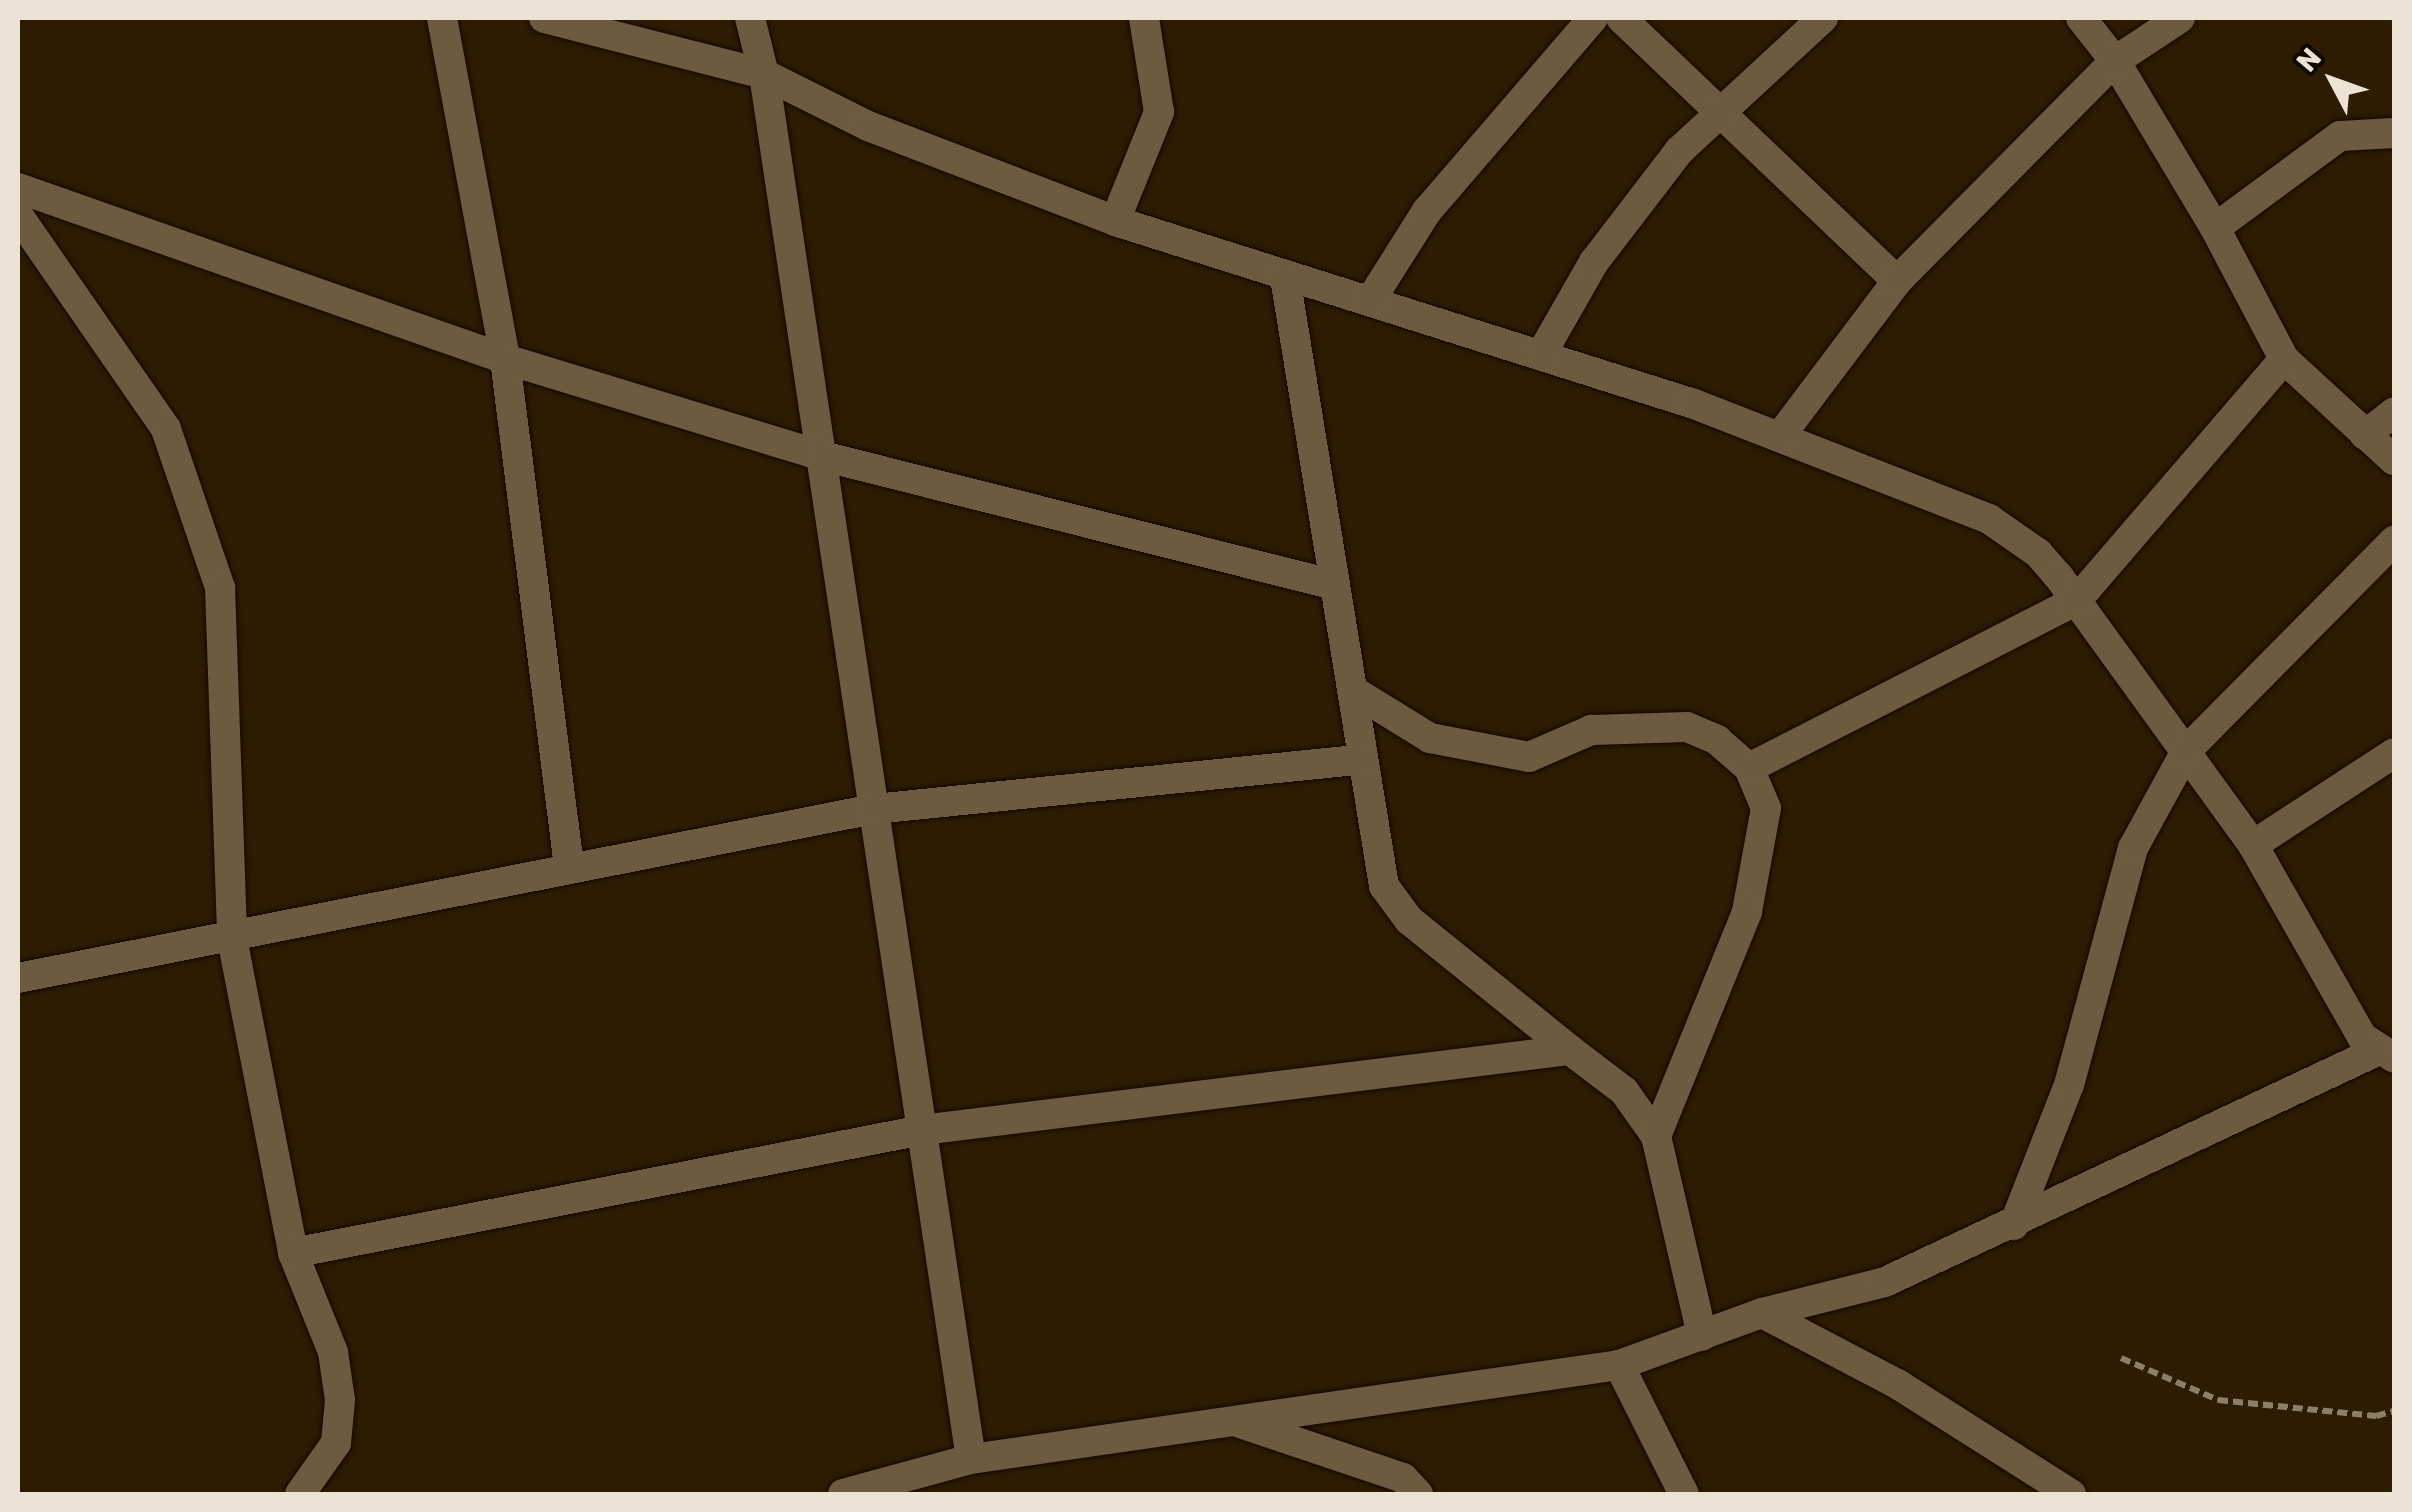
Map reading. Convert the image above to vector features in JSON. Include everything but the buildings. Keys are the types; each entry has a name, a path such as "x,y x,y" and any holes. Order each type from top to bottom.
{"street":[{"path":"442,18 505,360 570,866"},
{"path":"544,18 764,74 868,126 1114,221 1285,277 1542,352 1781,435 1988,519 2038,553 2076,602 2253,845 2347,1012 2386,1054 1885,1282 1762,1313 1619,1364 971,1459 842,1494"},
{"path":"750,18 764,74 971,1459"},
{"path":"1114,221 1159,112 1144,18"},
{"path":"1370,301 1427,211 1593,18"},
{"path":"1621,18 1716,114 1897,281"},
{"path":"1542,352 1594,262 1716,114 1823,18"},
{"path":"2081,18 2115,62 2215,228 2284,359 2394,460"},
{"path":"1781,435 1897,281 2115,62 2180,18"},
{"path":"2215,228 2340,136 2394,133"},
{"path":"18,188 505,360 822,456 1335,585"},
{"path":"18,214 166,429 220,588 232,938 293,1253 332,1352 340,1400 336,1444 300,1494"},
{"path":"1285,277 1384,886 1393,904 1624,1091 1656,1136 1702,1336"},
{"path":"1748,768 2076,602 2284,359"},
{"path":"2365,435 2394,412"},
{"path":"2014,1225 2068,1084 2133,848 2186,751 2394,541"},
{"path":"1352,690 1430,738 1528,756 1591,730 1687,728 1716,740 1748,768 1766,808 1747,912 1656,1136"},
{"path":"2253,845 2394,753"},
{"path":"18,978 874,809 1363,758"},
{"path":"293,1253 922,1130 1570,1050"},
{"path":"1762,1313 1899,1385 2071,1494"},
{"path":"1619,1364 1684,1494"},
{"path":"1232,1421 1403,1478 1418,1494"}],"path":[{"path":"2121,1358 2218,1400 2376,1416 2394,1411"}]}
